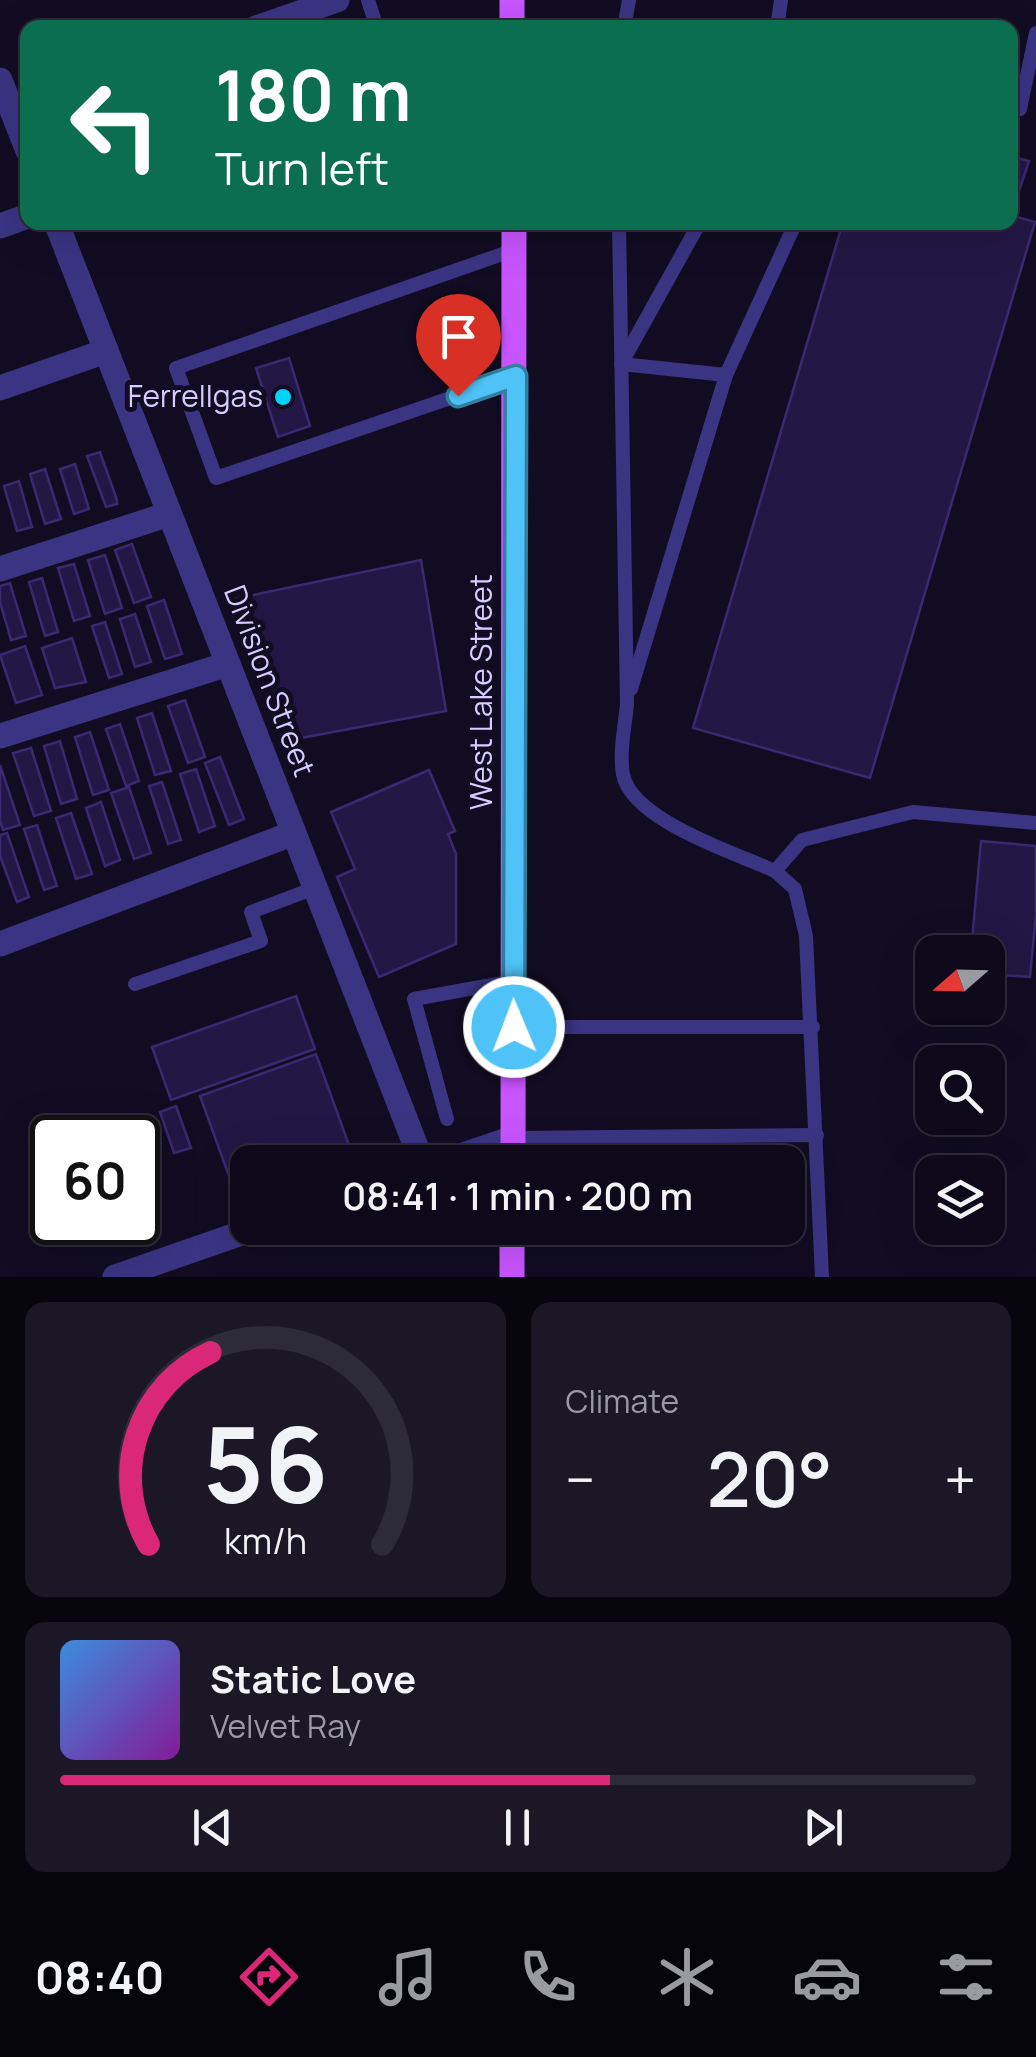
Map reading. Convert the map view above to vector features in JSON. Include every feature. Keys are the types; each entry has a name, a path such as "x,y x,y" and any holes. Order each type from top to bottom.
{"main road":[{"name":"West Lake Street","path":"513,1145 514,230"},
{"path":"512,1245 512,1277"}],"street":[{"path":"279,20 337,0"},
{"path":"0,80 20,108"},
{"name":"Division Street","path":"59,230 415,1145"},
{"path":"0,388 106,351"},
{"path":"0,568 170,514"},
{"path":"0,736 228,664"},
{"path":"0,944 294,833"},
{"path":"115,1277 230,1237"}],"lane":[{"path":"1018,108 1036,33"},
{"path":"620,230 626,704 623,775 634,798 652,816 776,871 795,889 806,936 813,1027 822,1277"},
{"path":"621,364 700,230"},
{"path":"626,704 726,375 792,230"},
{"path":"514,250 176,368 216,478 516,376"},
{"path":"621,364 726,375"},
{"path":"776,871 802,840 913,812 1036,823"},
{"path":"135,984 261,941 251,912 316,888"},
{"path":"447,1119 414,999 513,981"},
{"path":"514,1027 813,1027"},
{"path":"614,1145 817,1135"}],"building":[{"path":"1018,158 1029,161 1018,194"},
{"path":"1018,217 1035,222 870,778 693,728 841,230 1018,230"},
{"name":"Ferrellgas","path":"289,358 310,426 278,437 256,368"},
{"path":"100,452 117,500 117,504 106,507 87,456"},
{"path":"75,464 89,509 74,514 60,469"},
{"path":"45,469 61,519 45,524 30,474"},
{"path":"19,481 32,527 17,531 4,486"},
{"path":"132,544 151,597 134,603 115,550"},
{"path":"105,555 122,608 105,614 88,560"},
{"path":"421,560 446,711 290,740 234,599"},
{"path":"74,564 90,616 74,621 58,568"},
{"path":"42,578 58,632 45,636 29,582"},
{"path":"10,583 26,636 11,640 0,602 0,586"},
{"path":"164,600 182,654 165,659 147,606"},
{"path":"135,614 151,662 135,667 120,619"},
{"path":"105,622 122,674 109,678 92,626"},
{"path":"72,638 86,682 55,688 42,648"},
{"path":"25,646 42,695 16,703 0,655"},
{"path":"185,700 205,757 188,763 168,706"},
{"path":"152,713 171,771 155,775 137,718"},
{"path":"120,724 139,781 126,786 106,729"},
{"path":"90,732 109,790 93,795 75,737"},
{"path":"60,741 77,799 61,804 44,746"},
{"path":"31,748 51,811 34,816 13,753"},
{"path":"220,757 244,819 229,825 205,763"},
{"path":"0,765 20,825 3,830 0,821"},
{"path":"196,769 215,826 199,832 180,774"},
{"path":"429,770 455,831 448,834 456,854 456,944 379,977 337,877 355,869 331,812"},
{"path":"162,782 181,840 168,844 149,786"},
{"path":"129,787 151,853 134,859 111,793"},
{"path":"101,802 120,860 105,866 86,808"},
{"path":"71,813 92,874 76,879 56,818"},
{"path":"37,825 57,886 44,890 24,829"},
{"path":"7,833 29,897 17,902 0,856 0,835"},
{"path":"981,841 1036,846 1036,913 1030,977 1005,975 1005,935 973,935"},
{"path":"296,996 315,1049 171,1100 152,1047"},
{"path":"316,1054 349,1145 230,1145 230,1179 200,1096"},
{"path":"176,1106 191,1148 174,1153 160,1112"}],"place":[{"name":"Ferrellgas","path":"283,397"}],"route":[{"path":"458,396 516,376 514,1027"}]}
